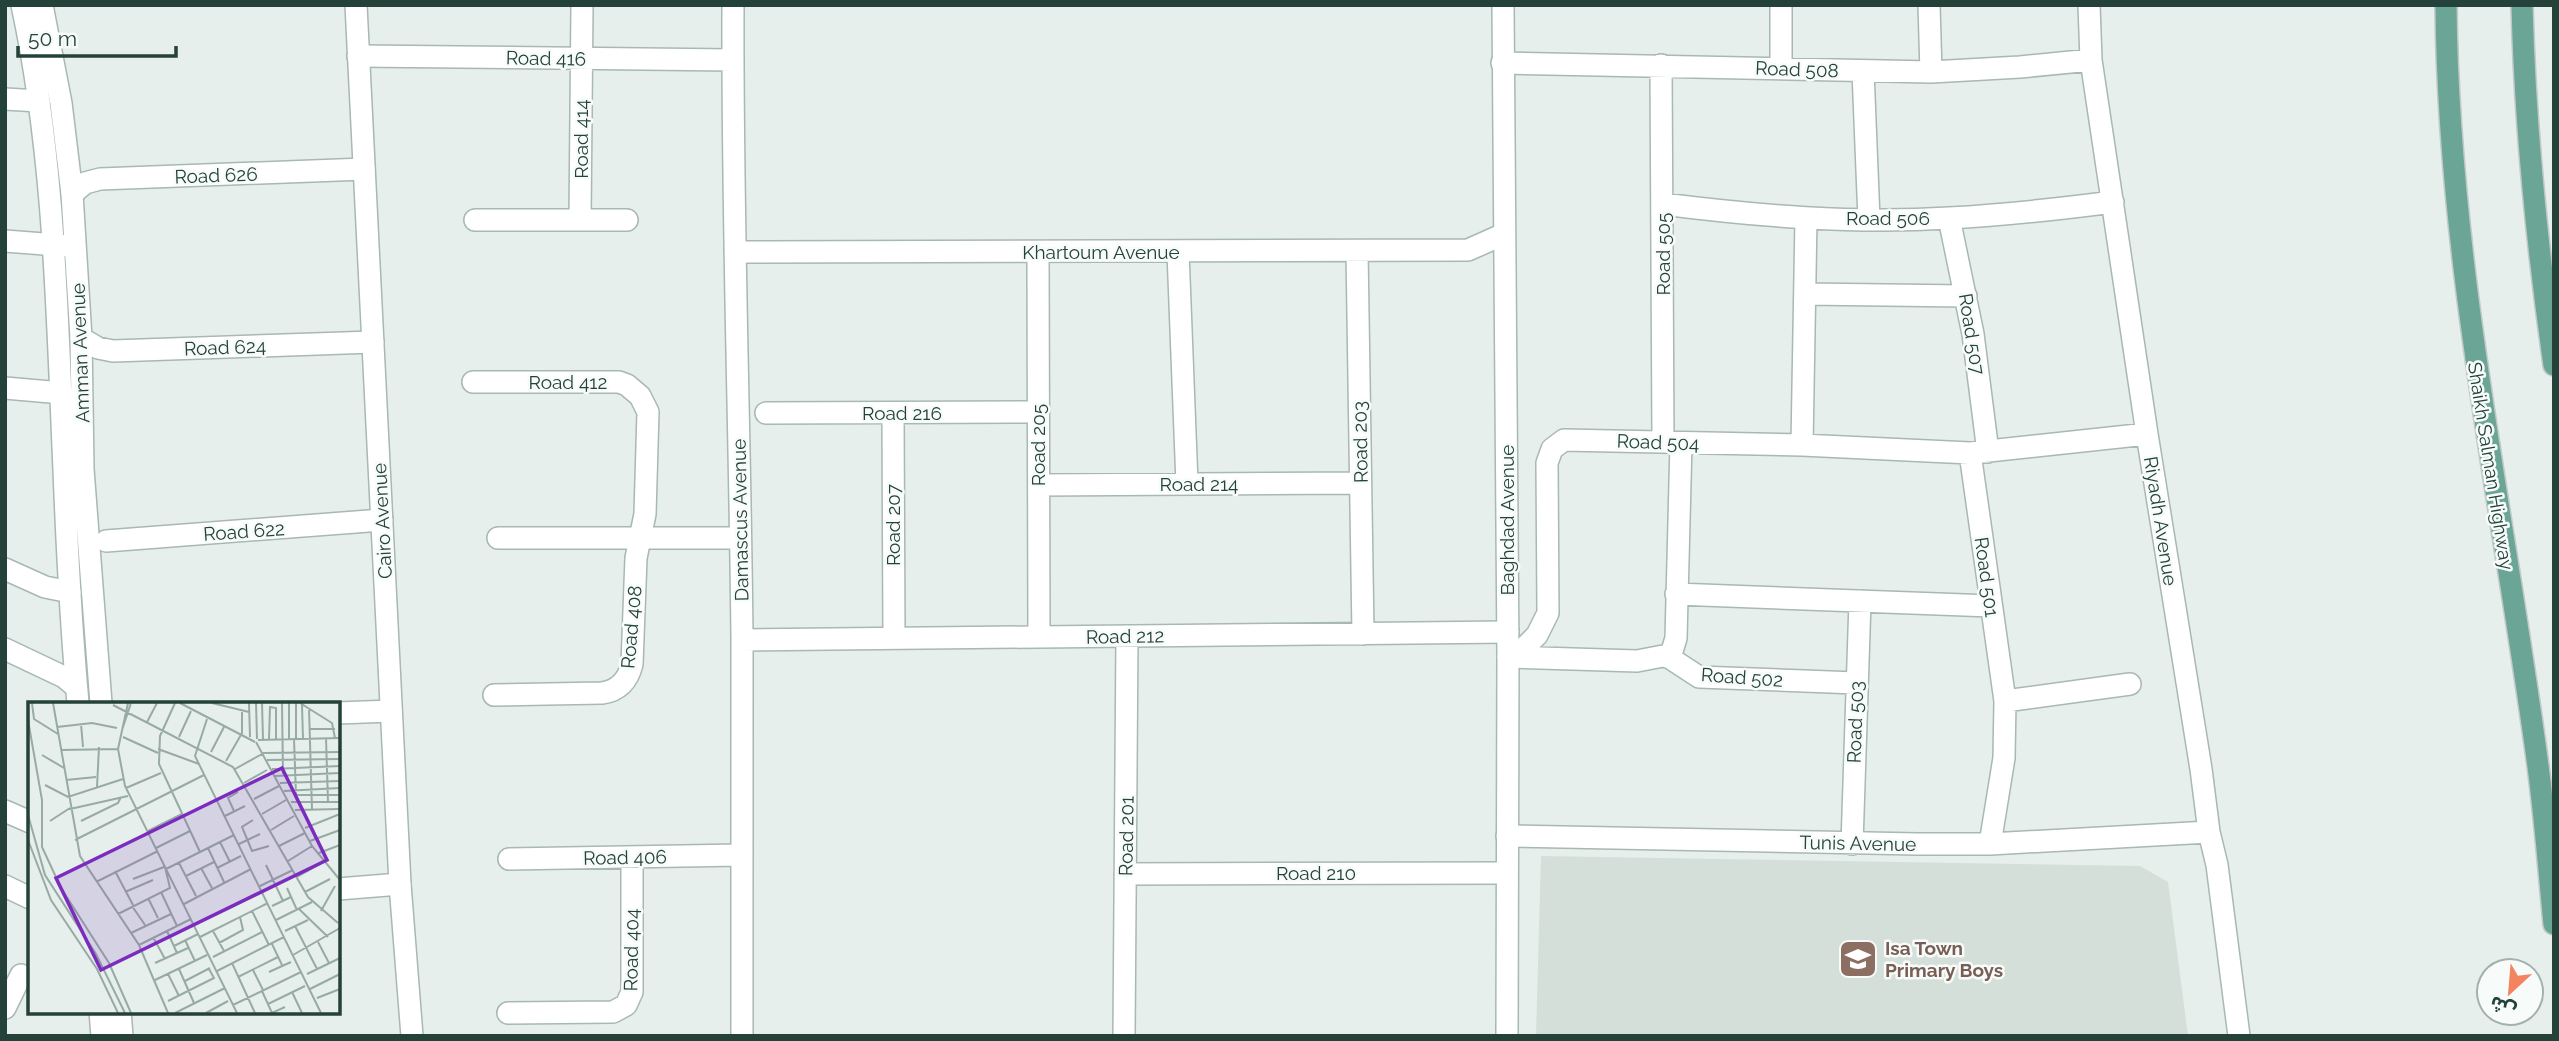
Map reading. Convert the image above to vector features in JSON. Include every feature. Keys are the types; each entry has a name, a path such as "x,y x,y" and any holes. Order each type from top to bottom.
{"main road":[{"name":"Shaikh Salman Highway","path":"2446,5 2455,175 2469,311 2538,768 2554,924"},
{"path":"2522,5 2532,178 2543,291 2554,365"}],"street":[{"name":"Amman Avenue","path":"22,5 81,338 83,469 101,702"},
{"name":"Amman Avenue","path":"42,5 61,103 72,194 65,246 62,393 77,695"},
{"name":"Cairo Avenue","path":"356,5 400,884 412,1036"},
{"name":"Road 414","path":"580,220 582,5"},
{"name":"Damascus Avenue","path":"733,5 742,640 742,1036"},
{"name":"Baghdad Avenue","path":"1503,5 1508,632 1512,657 1507,836 1507,1036"},
{"path":"1781,5 1781,67"},
{"path":"1929,5 1931,72"},
{"name":"Riyadh Avenue","path":"2089,5 2091,60 2209,832 2217,864 2239,1036"},
{"name":"Road 416","path":"358,56 733,60"},
{"name":"Road 508","path":"1502,63 1931,72 2091,60"},
{"name":"Road 505","path":"1661,65 1672,442"},
{"path":"1863,71 1869,219"},
{"path":"5,99 39,101"},
{"name":"Road 626","path":"72,194 85,183 100,179 364,169"},
{"name":"Road 506","path":"1663,204 1735,213 1869,219 1949,218 2113,202"},
{"path":"1802,445 1806,218"},
{"name":"Road 507","path":"1949,218 1966,296 1979,452"},
{"path":"475,220 627,220"},
{"name":"Khartoum Avenue","path":"1468,250 1504,234"},
{"path":"5,241 65,246"},
{"name":"Khartoum Avenue","path":"735,252 1468,250 1488,258 1505,272"},
{"path":"1178,251 1187,484"},
{"name":"Road 203","path":"1357,251 1363,634"},
{"name":"Road 205","path":"1038,252 1039,637"},
{"path":"1805,294 1966,296"},
{"name":"Road 624","path":"81,338 97,348 113,351 373,342"},
{"name":"Road 412","path":"473,382 619,382 634,390 648,412 645,514 640,538"},
{"path":"5,388 62,393"},
{"name":"Road 216","path":"766,413 1038,412"},
{"name":"Road 207","path":"893,413 894,638"},
{"path":"1979,452 2147,434"},
{"name":"Road 504","path":"1512,657 1537,635 1548,613 1548,463 1552,449 1564,440 1979,452"},
{"path":"1512,657 1637,661 1670,657 1675,638 1676,594 1672,442"},
{"name":"Road 501","path":"1979,452 1991,606 2005,701 2004,758 1990,844"},
{"name":"Road 214","path":"1039,485 1360,484"},
{"name":"Road 622","path":"106,541 382,520"},
{"path":"498,538 740,538"},
{"name":"Road 408","path":"494,695 602,693 621,686 630,673 632,664 635,569 640,538"},
{"path":"5,569 45,587 70,592"},
{"path":"1676,594 1991,606"},
{"name":"Road 503","path":"1852,844 1860,601"},
{"name":"Road 212","path":"742,640 1508,632"},
{"name":"Road 201","path":"1124,1036 1127,636"},
{"path":"5,649 64,677 77,695"},
{"name":"Road 502","path":"1670,657 1699,677 1856,683"},
{"path":"2005,701 2130,684"},
{"path":"340,713 391,711"},
{"path":"5,811 28,821"},
{"name":"Tunis Avenue","path":"1507,836 1852,844 1990,844 2209,832"},
{"name":"Road 406","path":"509,859 740,855"},
{"name":"Road 404","path":"508,1013 613,1012 626,1006 632,992 632,857"},
{"name":"Road 210","path":"1125,874 1507,873"},
{"path":"340,889 400,884"},
{"path":"5,886 28,897"},
{"path":"5,1009 19,974"},
{"path":"100,1013 102,1036"},
{"path":"120,1013 122,1036"}],"shaded area":[{"name":"Isa Town Primary Boys","path":"1541,856 2140,866 2168,882 2188,1036 1536,1036"}],"place":[{"name":"Isa Town Primary Boys","path":"1858,959"}]}
